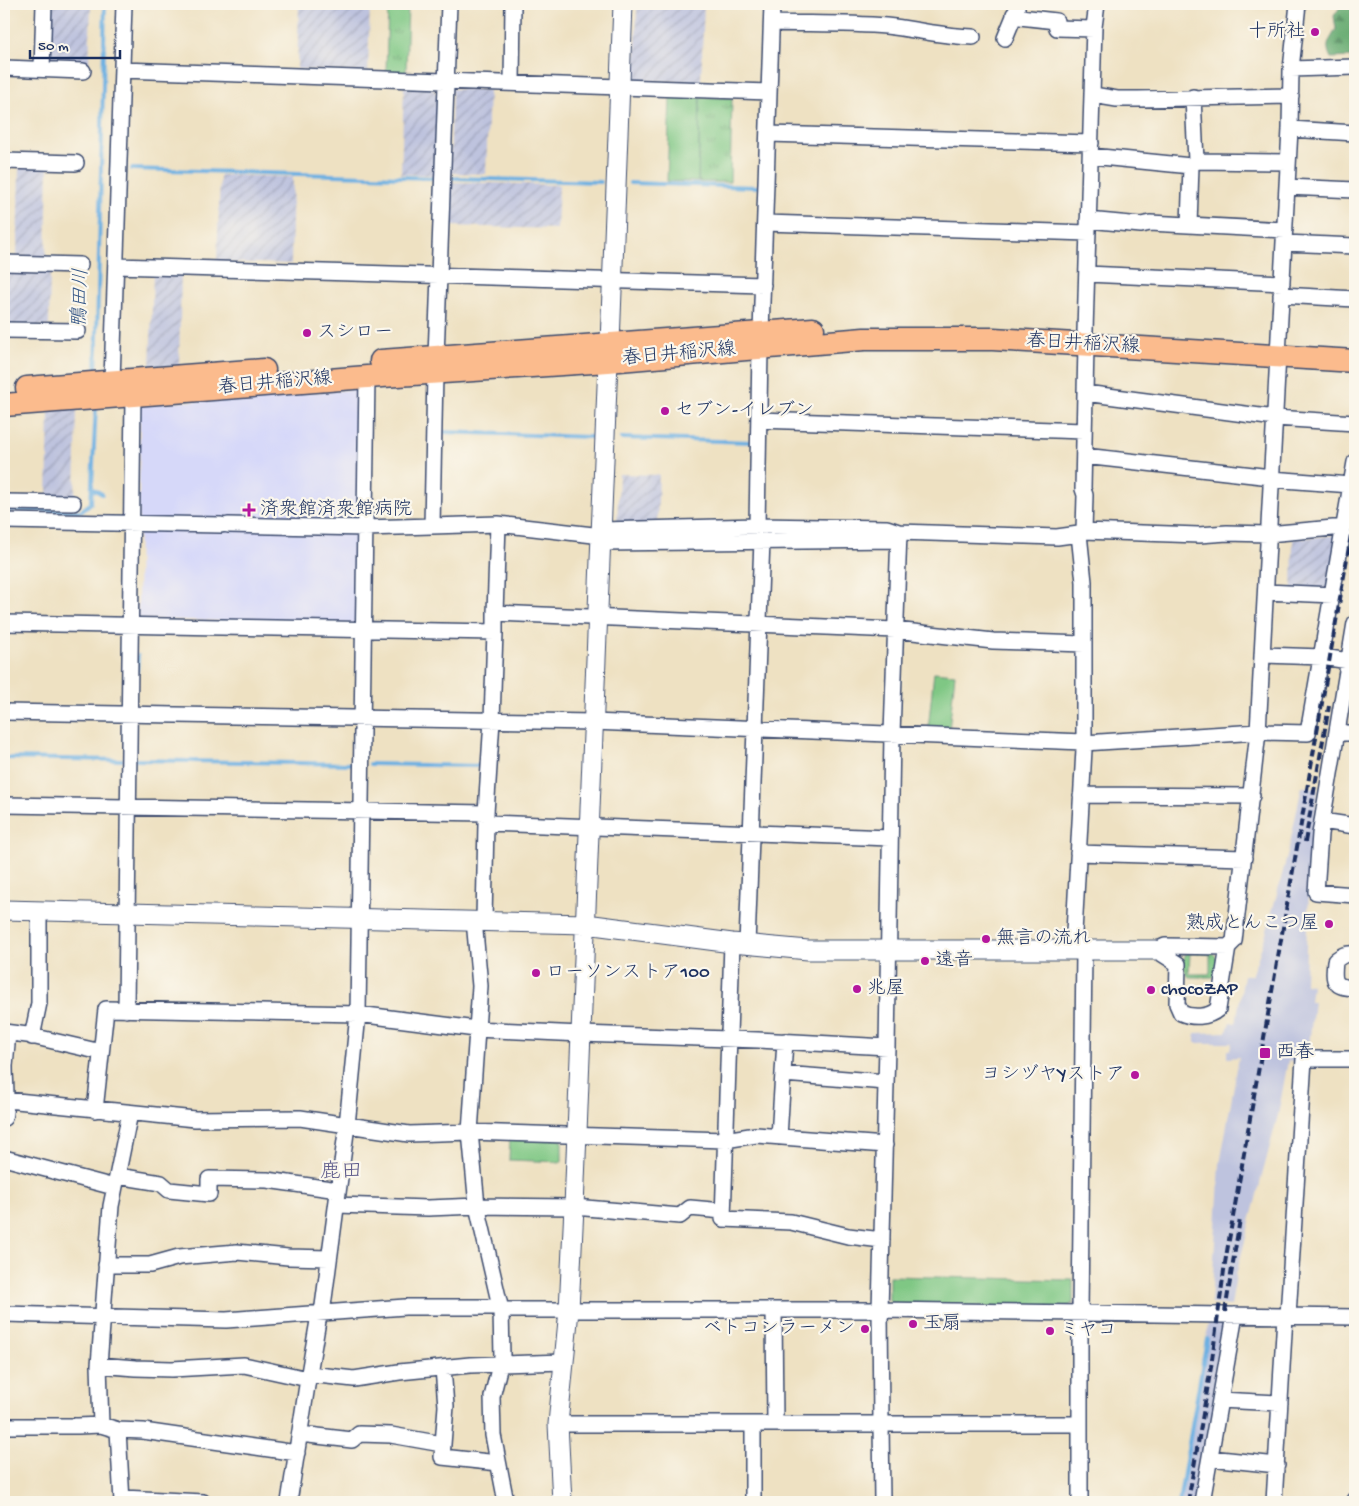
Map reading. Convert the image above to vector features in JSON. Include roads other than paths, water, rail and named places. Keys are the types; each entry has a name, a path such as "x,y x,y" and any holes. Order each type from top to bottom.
{"main road":[{"name":"春日井稲沢線","path":"4,405 108,387 435,365 760,340 1085,338 1278,350 1355,361"},
{"name":"春日井稲沢線","path":"1278,350 1355,346"},
{"name":"春日井稲沢線","path":"108,387 133,396 367,377 435,365"},
{"name":"春日井稲沢線","path":"4,390 83,392"}],"street":[{"path":"42,70 44,4"},
{"path":"108,387 116,266 124,4"},
{"path":"432,526 435,365 449,4"},
{"path":"512,83 514,4"},
{"path":"562,1502 558,1424 568,1310 574,1206 623,4"},
{"path":"772,4 760,340 760,533 756,728 751,833 729,1039 722,1219 791,1222 848,1236 882,1240"},
{"path":"1080,1502 1078,853 1084,742 1084,582 1081,532 1084,456 1086,274 1094,29 1097,4"},
{"path":"1186,946 1178,964 1177,1004 1181,1013 1189,1016 1212,1014 1218,1009 1228,947 1234,941 1258,732 1290,129 1291,69 1298,4"},
{"path":"1016,9 1020,17 1056,21 1057,28 1094,29"},
{"path":"1005,38 1016,9"},
{"path":"772,23 886,26 961,37 973,37"},
{"path":"1291,69 1355,67"},
{"path":"4,68 83,71"},
{"path":"122,70 770,92"},
{"path":"1093,95 1117,99 1291,96"},
{"path":"1189,225 1194,164 1193,97"},
{"path":"1290,129 1355,133"},
{"path":"768,134 1091,149 1194,164 1288,162"},
{"path":"4,161 76,163"},
{"path":"1287,188 1355,190"},
{"path":"765,223 1088,227 1150,223 1189,225 1355,246"},
{"path":"4,263 80,265"},
{"path":"116,266 763,285"},
{"path":"1086,274 1282,289 1355,299"},
{"path":"4,330 78,331"},
{"path":"289,1502 308,1376 321,1314 329,1258 358,1014 367,377"},
{"path":"1085,393 1275,418 1355,423"},
{"path":"126,1010 133,396"},
{"path":"759,420 1084,431"},
{"path":"1084,456 1271,478 1351,485"},
{"path":"4,712 593,722 1084,742 1258,732 1308,733 1333,595 1350,527 1351,485 1355,462"},
{"path":"4,502 73,503"},
{"path":"4,521 365,528 498,524 602,536 760,533 1057,537 1081,532 1199,535 1227,533 1268,534 1350,527"},
{"path":"498,524 492,720 479,920 480,986 470,1132 477,1206 501,1309 500,1364 497,1370 492,1398 493,1435 506,1502"},
{"path":"882,1502 880,1310 885,1145 894,630 899,536"},
{"path":"1266,592 1333,595"},
{"path":"495,613 894,630 993,641 1084,644"},
{"path":"4,623 495,632"},
{"path":"1355,623 1320,834 1316,892 1355,895"},
{"path":"1262,654 1322,657 1349,661"},
{"path":"1337,733 1355,733"},
{"path":"1081,795 1252,796"},
{"path":"4,805 360,811 486,818 589,827 890,838"},
{"path":"1322,822 1355,826"},
{"path":"1078,853 1244,858"},
{"path":"4,910 127,911 586,924 740,944 808,950 1079,951 1156,950 1165,946 1228,947"},
{"path":"32,1037 39,1004 39,910"},
{"path":"1156,950 1178,964"},
{"path":"1355,954 1341,956 1335,961 1333,977 1342,988 1355,988"},
{"path":"95,1110 106,1010 358,1014 476,1028 887,1047"},
{"path":"102,1052 6,1033 5,1110 95,1110 195,1119 300,1118 409,1134 470,1132 725,1140 756,1135 885,1145"},
{"path":"779,1137 785,1041"},
{"path":"1274,1502 1304,1059 1355,1060"},
{"path":"783,1074 886,1082"},
{"path":"101,1424 99,1365 111,1206 130,1113"},
{"path":"4,1158 116,1182 160,1183 169,1190 209,1194 209,1179 267,1180 337,1197 428,1208 574,1206 680,1216 690,1208 723,1211"},
{"path":"106,1265 150,1265 179,1257 237,1252 288,1257 329,1258"},
{"path":"4,1314 226,1320 404,1307 568,1310 880,1310 1355,1317"},
{"path":"774,1310 774,1424"},
{"path":"1202,1502 1235,1315"},
{"path":"99,1365 172,1369 244,1365 308,1376 354,1379 444,1368 564,1362"},
{"path":"444,1368 446,1406 442,1457 498,1463"},
{"path":"1220,1400 1280,1403"},
{"path":"4,1426 78,1426 101,1424 118,1430 143,1431 297,1453"},
{"path":"558,1424 1080,1424"},
{"path":"753,1424 753,1502"},
{"path":"118,1430 123,1500 203,1502"},
{"path":"300,1434 352,1440 359,1434 391,1435 442,1444"},
{"path":"1210,1458 1276,1465"}],"waterway":[{"name":"鴨田川","path":"96,376 105,4"},
{"path":"132,169 434,178"},
{"path":"453,178 601,182"},
{"path":"630,183 758,187"},
{"name":"鴨田川","path":"4,510 81,511 91,503 96,406"},
{"path":"443,432 591,437"},
{"path":"621,438 753,442"},
{"path":"93,489 102,494"},
{"path":"137,672 138,656"},
{"path":"4,758 122,760"},
{"path":"136,760 354,764"},
{"path":"370,764 483,766"},
{"path":"1179,1502 1207,1339"}],"railway":[{"path":"1188,1502 1211,1367 1225,1263 1355,512"},
{"path":"1305,842 1329,706"},
{"path":"1225,1312 1240,1219"}],"place":[{"name":"十所社","path":"1315,32"},
{"name":"スシロー","path":"307,333"},
{"name":"セブン-イレブン","path":"665,411"},
{"name":"済衆館済衆館病院","path":"249,510"},
{"name":"熟成とんこつ屋","path":"1329,924"},
{"name":"無言の流れ","path":"986,939"},
{"name":"遠音","path":"925,961"},
{"name":"ローソンストア100","path":"536,973"},
{"name":"兆屋","path":"857,989"},
{"name":"chocoZAP","path":"1151,990"},
{"name":"西春","path":"1265,1053"},
{"name":"ヨシヅヤYストア","path":"1135,1075"},
{"name":"玉扇","path":"913,1324"},
{"name":"ベトコンラーメン","path":"865,1329"},
{"name":"ミヤコ","path":"1050,1331"}],"district":[{"name":"鹿田","path":"341,1173"}]}
